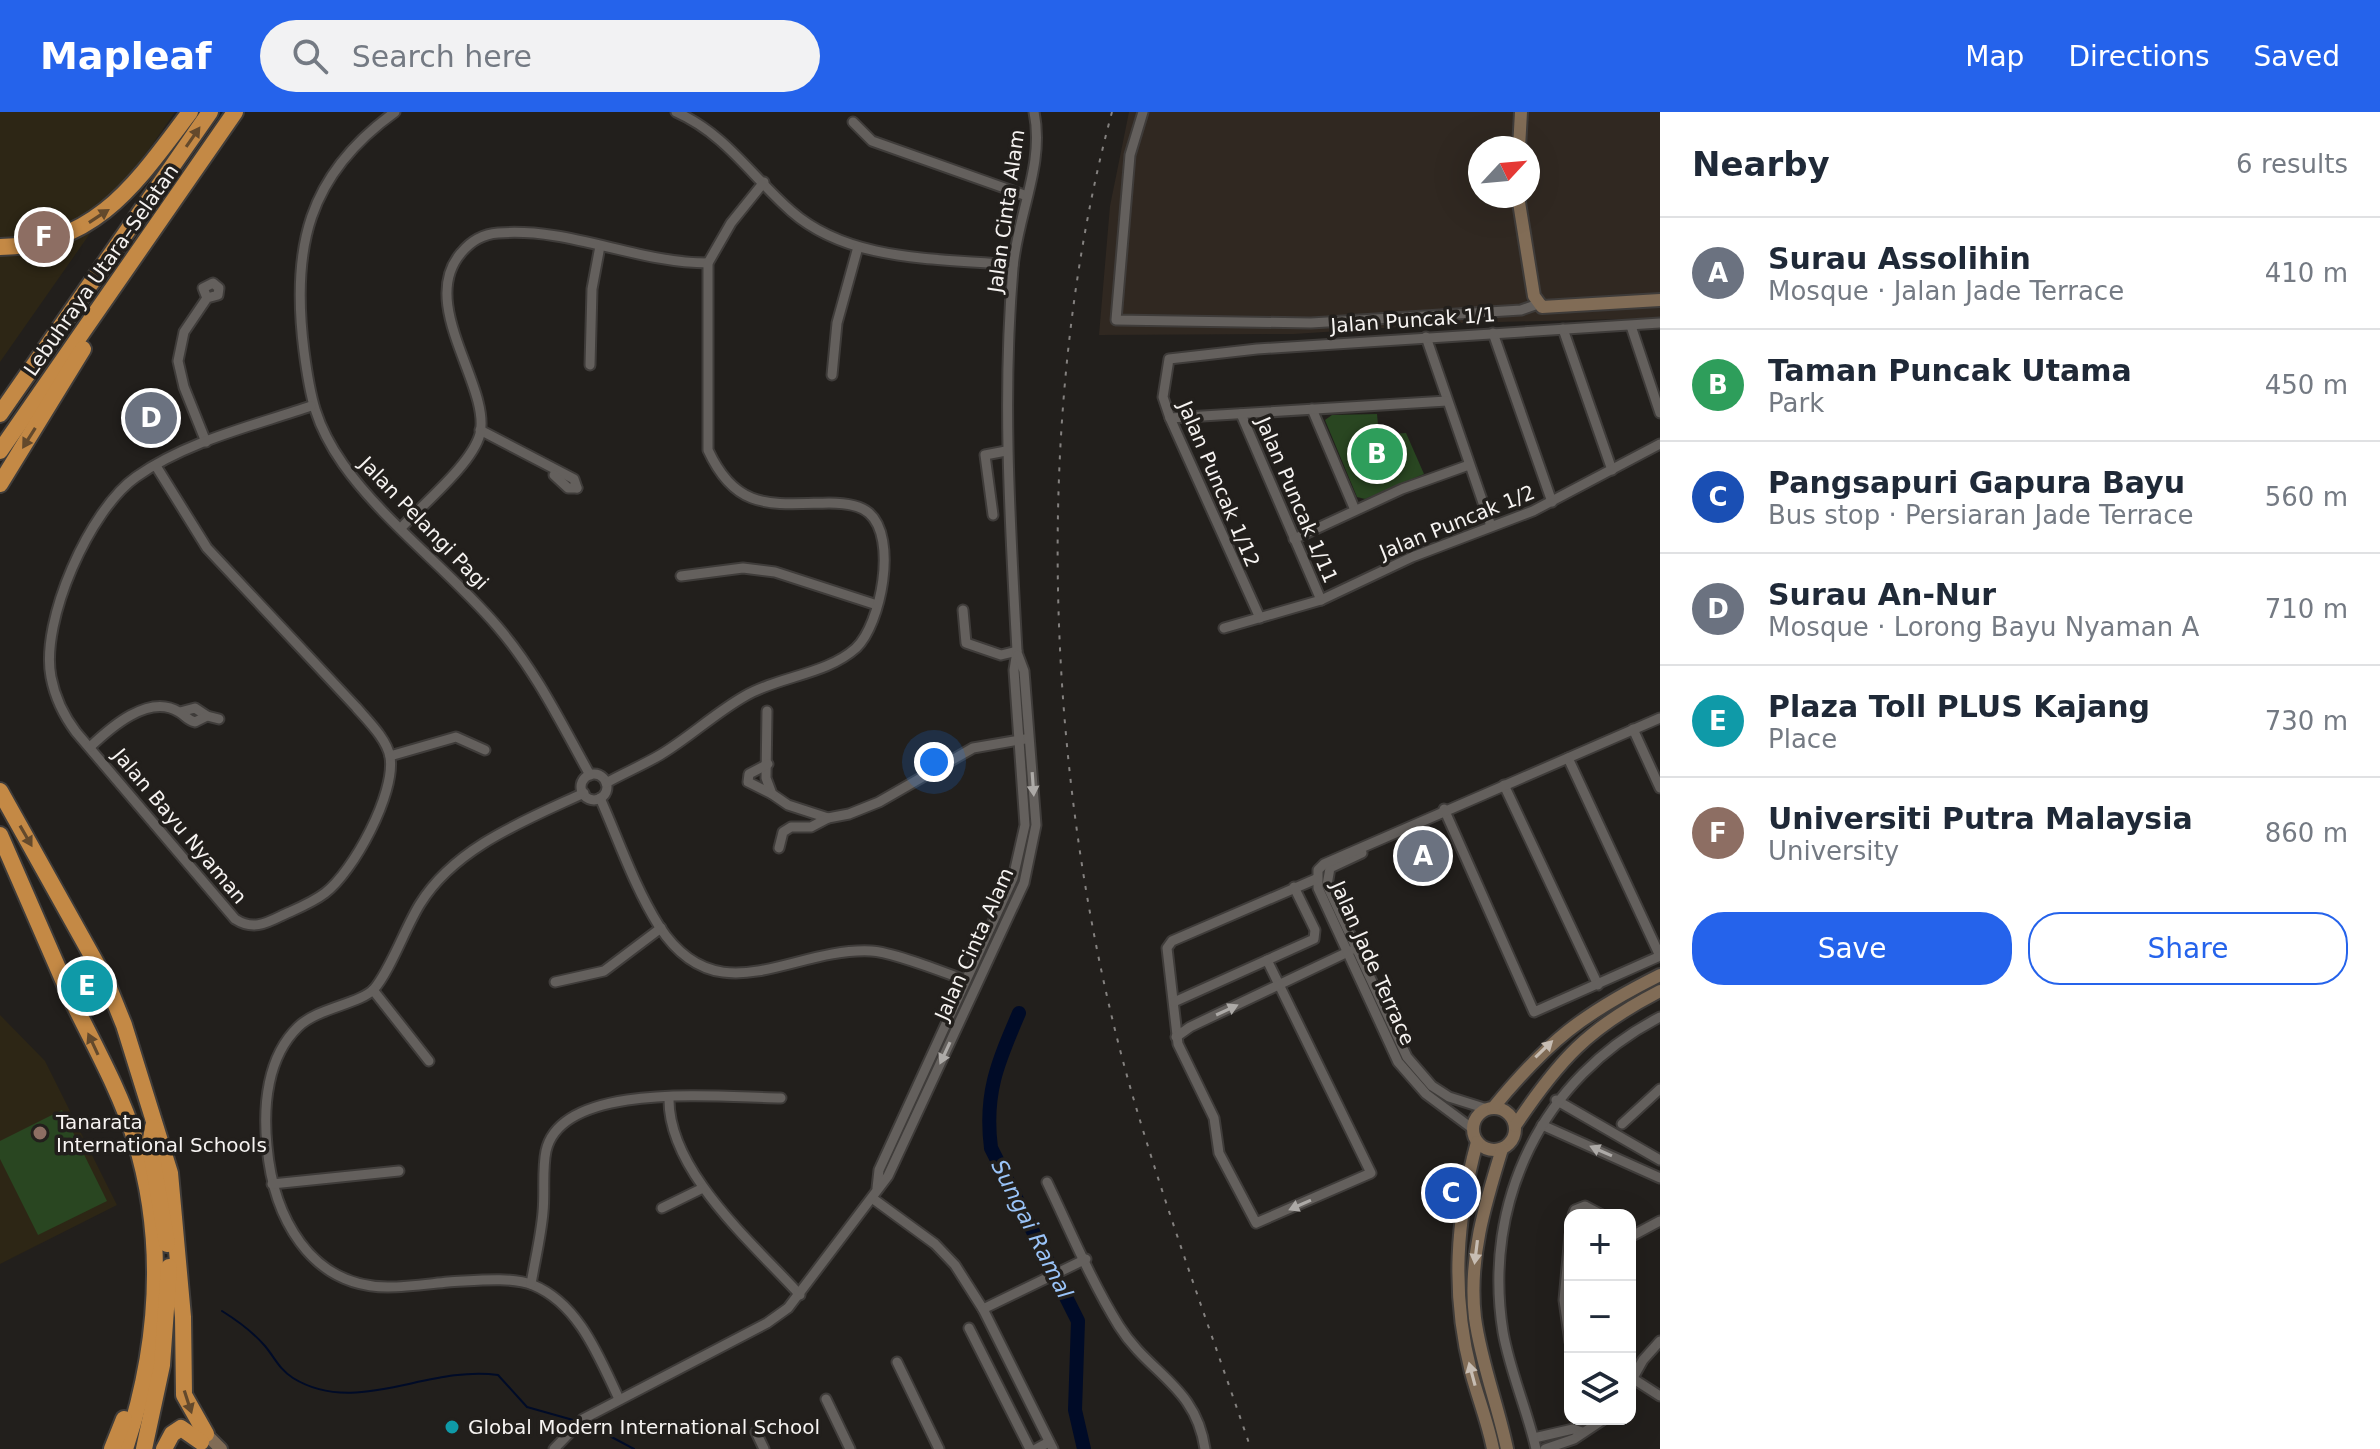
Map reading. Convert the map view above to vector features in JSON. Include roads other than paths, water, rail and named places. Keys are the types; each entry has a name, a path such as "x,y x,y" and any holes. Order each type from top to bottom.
{"highway":[{"path":"0,247 25,247 68,236 116,204 190,112"},
{"name":"Lebuhraya Utara–Selatan","path":"0,414 210,112"},
{"name":"Lebuhraya Utara–Selatan","path":"0,451 235,112"},
{"path":"0,484 154,226"},
{"path":"0,791 104,978 124,1025 153,1127 162,1142 170,1173 180,1280 184,1395 194,1419 211,1445"},
{"path":"2,842 134,1136 146,1179 156,1255 153,1322 149,1368 125,1449"},
{"path":"144,1449 162,1365 169,1279 166,1227 150,1145 153,1127"},
{"path":"154,1449 173,1361 180,1280"},
{"path":"112,1449 131,1398 153,1322"},
{"path":"164,1449 172,1434 181,1428 211,1445"}],"street":[{"name":"Jalan Pelangi Pagi","path":"395,112 353,148 329,180 310,217 299,256 298,306 311,406 343,465 458,582 533,671 590,775"},
{"path":"676,112 713,134 792,212 822,232 858,247 1013,265"},
{"name":"Jalan Cinta Alam","path":"554,1449 583,1419 767,1323 800,1295 888,1176 1024,883 1036,825 1014,670 1017,651 1006,451 1013,265 1036,156 1034,112"},
{"path":"1143,112 1130,155 1116,320 1311,323 1660,300"},
{"path":"1520,136 1521,112"},
{"path":"853,122 872,141 1027,196"},
{"path":"606,783 661,754 747,695 851,651 864,637 877,605 885,568 884,538 869,513 846,503 775,504 746,497 721,477 708,450 708,263 731,223 764,182"},
{"path":"1520,208 1543,329"},
{"path":"402,527 463,462 480,433 475,399 449,313 448,285 455,260 470,243 493,234 558,235 657,261 708,263"},
{"path":"590,365 591,304 600,246"},
{"path":"832,375 837,323 858,247"},
{"path":"206,442 184,387 178,361 184,332 207,298"},
{"name":"Jalan Puncak 1/1","path":"1169,359 1257,349 1660,323"},
{"path":"1631,326 1660,413"},
{"path":"1563,329 1612,470"},
{"path":"1493,333 1552,502"},
{"path":"1426,337 1491,526"},
{"name":"Jalan Puncak 1/12","path":"1169,359 1163,397 1170,418 1260,618"},
{"path":"1170,418 1447,401"},
{"name":"Jalan Bayu Nyaman","path":"311,406 206,442 156,466 115,493 59,601 52,638 50,675 66,718 235,919 252,926 304,905 341,878 376,816 388,782 390,756"},
{"path":"1312,409 1355,510"},
{"name":"Jalan Puncak 1/11","path":"1241,414 1321,600"},
{"path":"480,433 574,479 577,488 568,488 525,457 480,433"},
{"name":"Jalan Puncak 1/2","path":"1224,628 1321,600 1412,557 1552,502 1660,444"},
{"path":"993,515 985,455 1006,451"},
{"path":"1294,539 1355,510 1469,465"},
{"path":"156,466 207,548 356,707 375,729 390,756 456,737 485,750"},
{"path":"681,576 743,568 765,571 811,582 877,605"},
{"path":"963,610 966,643 1001,655 1017,651"},
{"path":"90,747 132,714 158,707 180,712 195,722 207,716 219,719"},
{"path":"767,711 766,778 772,794"},
{"path":"1568,758 1660,956 1540,1012 1532,1009 1445,812 1504,785 1660,718"},
{"path":"1633,729 1660,788"},
{"path":"779,848 783,832 791,827 811,827 828,818 849,814 879,802 973,748 1025,739"},
{"name":"Jalan Cinta Alam","path":"877,1188 879,1170 1010,888 1023,837 1025,739"},
{"path":"768,764 749,774 748,782 788,805 828,818"},
{"path":"590,775 602,776 606,783 607,790 600,798 589,798 584,793 582,785 590,775"},
{"path":"1504,785 1598,985"},
{"path":"584,793 474,849 437,880 420,903 373,990 317,1014 298,1027 285,1045 266,1096 265,1122 272,1184 280,1212 295,1241 337,1275 386,1287 476,1280 531,1284 573,1315 597,1352 619,1399"},
{"path":"600,798 635,881 661,928 691,961 717,973 751,974 872,950 965,980"},
{"name":"Jalan Jade Terrace","path":"1445,812 1324,864 1316,879 1398,1062 1426,1094 1475,1135"},
{"name":"Jalan Jade Terrace","path":"1445,812 1327,873 1327,885 1407,1057 1417,1071 1449,1097 1490,1109"},
{"path":"1267,960 1371,1173 1261,1222 1252,1221 1219,1153 1214,1118 1176,1037 1168,944 1316,879"},
{"path":"1174,1002 1316,935 1294,887"},
{"path":"555,982 604,971 661,928"},
{"path":"1176,1037 1190,1027 1348,954 1353,940"},
{"path":"1348,954 1363,962"},
{"path":"1493,1449 1460,1320 1456,1271 1462,1204 1477,1116 1490,1109 1557,1037 1587,1015 1660,975"},
{"path":"373,990 429,1061"},
{"path":"1507,1449 1475,1316 1473,1272 1478,1232 1502,1149 1512,1140 1515,1126 1549,1075 1570,1051 1617,1015 1660,991"},
{"path":"1536,1449 1504,1335 1498,1266 1506,1205 1519,1167 1556,1100 1603,1055 1660,1017"},
{"path":"1622,1124 1660,1089"},
{"path":"531,1284 543,1215 545,1153 551,1136 562,1125 616,1100 643,1095 781,1098"},
{"path":"669,1097 671,1120 703,1188 800,1295"},
{"path":"1556,1100 1660,1160"},
{"path":"1490,1109 1509,1114 1515,1126"},
{"path":"1542,1125 1660,1178"},
{"path":"1475,1135 1488,1149 1502,1149"},
{"path":"272,1184 399,1171"},
{"path":"1047,1182 1084,1261 1126,1336 1139,1354 1169,1378 1190,1401 1205,1449"},
{"path":"662,1208 703,1188"},
{"path":"872,1198 935,1244 955,1265 983,1309 1051,1446 1036,1449"},
{"path":"1636,1234 1660,1221"},
{"path":"983,1309 1084,1261"},
{"path":"969,1328 1030,1449"},
{"path":"1636,1374 1660,1341"},
{"path":"897,1362 939,1449"},
{"path":"1636,1384 1660,1396"},
{"path":"826,1399 850,1449"},
{"path":"1545,1449 1574,1439 1594,1425"},
{"path":"1534,1438 1573,1429 1582,1432"},
{"path":"756,1432 764,1449"}],"waterway":[{"name":"Sungai Ramal","path":"1019,1013 994,1078 989,1111 991,1148 1078,1321 1075,1410 1084,1449"},
{"path":"222,1311 255,1336 288,1375 317,1389 342,1393 367,1392 445,1377 498,1375 527,1407 573,1420"},
{"path":"587,1424 634,1449"}],"railway":[{"path":"1112,112 1085,230 1068,352 1059,478 1058,606 1066,733 1081,858 1103,980 1133,1097 1175,1230 1251,1449"}],"place":[{"name":"Universiti Putra Malaysia","path":"44,237"},
{"name":"Surau An-Nur","path":"151,418"},
{"name":"Taman Puncak Utama","path":"1377,454"},
{"name":"Surau Assolihin","path":"1423,856"},
{"name":"Plaza Toll PLUS Kajang","path":"87,986"},
{"name":"Tanarata International Schools","path":"40,1133"},
{"name":"Pangsapuri Gapura Bayu","path":"1451,1193"},
{"name":"Global Modern International School","path":"452,1427"}]}
